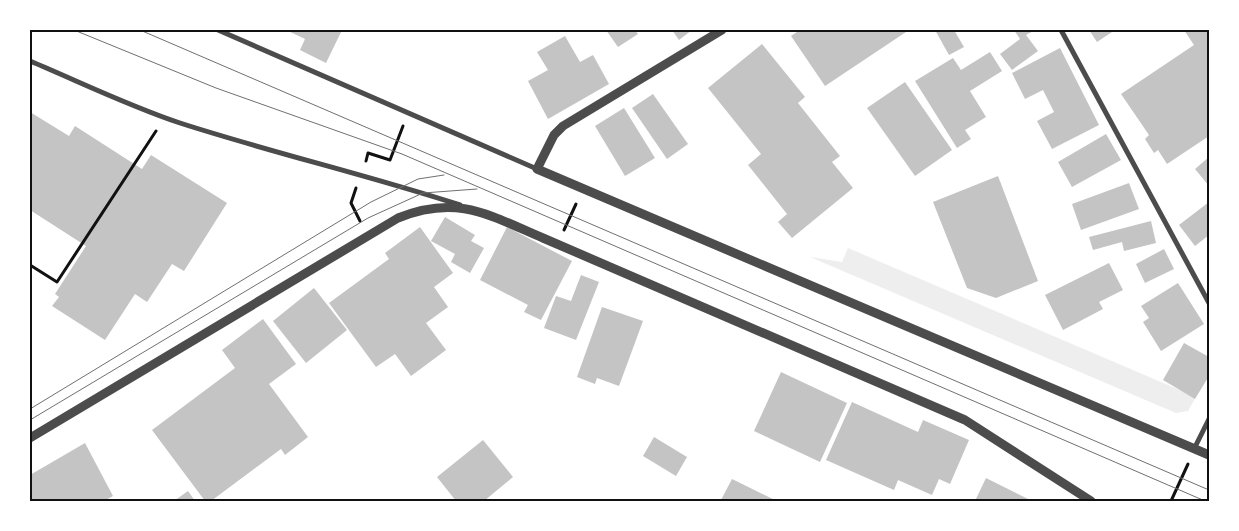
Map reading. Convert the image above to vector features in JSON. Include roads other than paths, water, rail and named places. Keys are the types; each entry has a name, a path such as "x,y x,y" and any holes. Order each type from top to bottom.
{"street":[{"path":"218,30 537,169 1209,455"},
{"path":"537,169 550,140 562,126 722,30"},
{"path":"1061,30 1209,303"},
{"path":"30,61 164,117 402,186 480,212 543,238 965,420 1091,501"},
{"path":"30,438 398,218 428,207 441,206 480,212"},
{"path":"1194,449 1209,419"}],"tram line":[{"path":"74,30 216,88 402,154 1205,501"},
{"path":"140,30 1209,490"},
{"path":"30,409 371,202 418,179 444,175"},
{"path":"30,420 368,218 423,193 477,189"}]}
